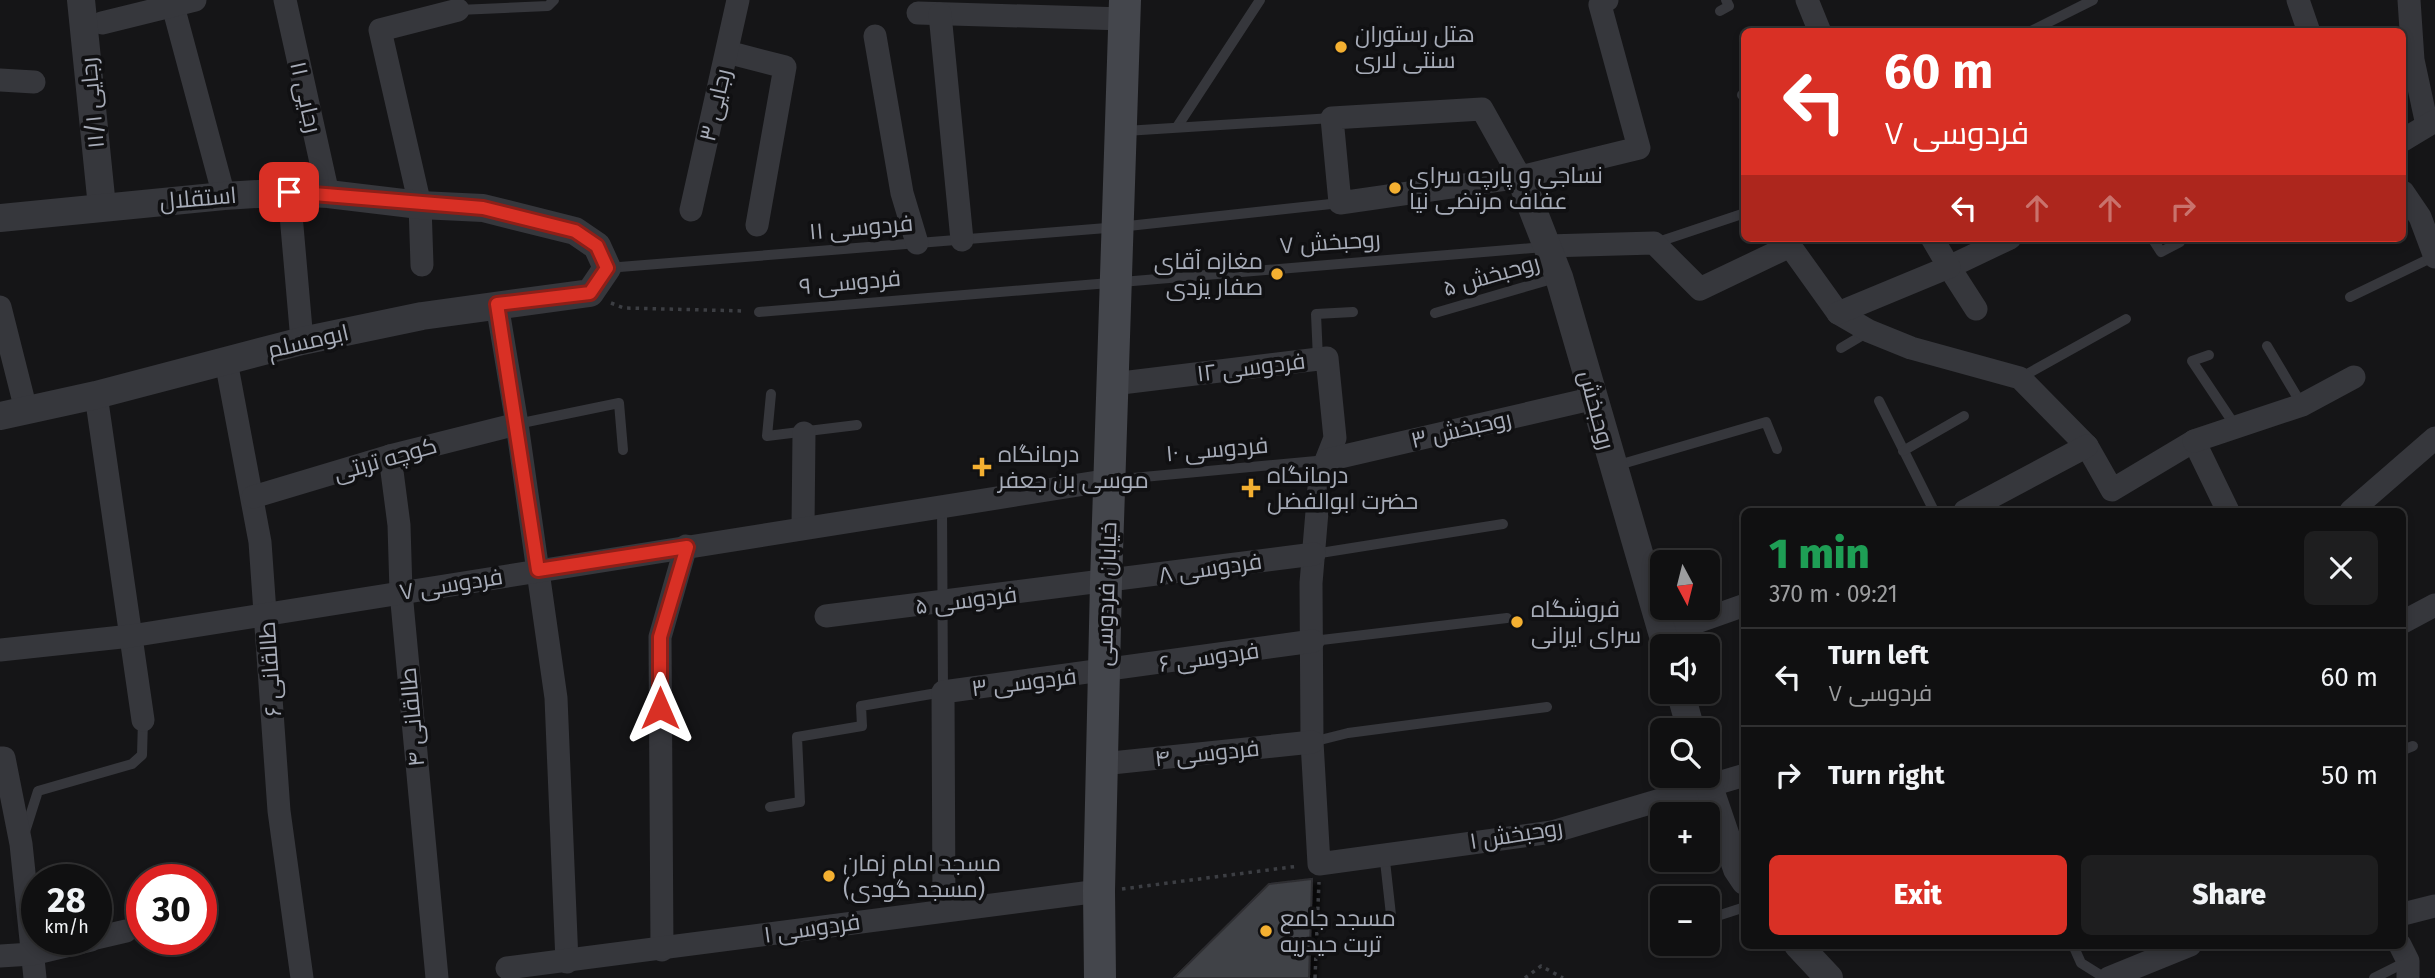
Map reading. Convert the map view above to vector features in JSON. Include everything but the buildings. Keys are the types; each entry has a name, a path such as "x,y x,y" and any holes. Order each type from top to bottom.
{"main road":[{"name":"خیابان فردوسی","path":"1100,978 1099,891 1104,672 1125,10"}],"street":[{"name":"رجایی ۱۱/۱","path":"82,0 102,207"},
{"path":"102,23 195,0"},
{"name":"رجایی ۱۱","path":"285,0 328,194"},
{"name":"رجایی ۳","path":"691,210 738,0"},
{"path":"1520,177 1482,109 1332,118 1340,203 1520,177 1639,148 1600,5 1607,0"},
{"path":"1807,0 1818,28"},
{"path":"2298,0 2308,28"},
{"path":"2406,138 2431,123 2413,60 2409,0"},
{"path":"173,6 224,195"},
{"path":"422,265 420,205 380,30 458,10"},
{"path":"962,240 929,14 1125,10"},
{"path":"875,36 902,193 917,243"},
{"path":"727,52 785,66 757,225"},
{"path":"0,80 34,82"},
{"name":"روحبخش","path":"1520,177 1559,277 1663,634"},
{"name":"استقلال","path":"0,218 224,195 289,192 328,194 420,205 483,208 575,231 597,246 607,268"},
{"path":"289,192 302,341"},
{"path":"2406,194 2427,212 2435,257"},
{"path":"1934,242 1976,309"},
{"path":"1838,313 2002,242"},
{"path":"1547,246 1654,243 1700,289 1790,246 1838,313 1869,331 1911,348 2020,378 2087,446 2112,490 2194,441 2302,405 2354,377"},
{"path":"590,293 607,268"},
{"name":"ابومسلم","path":"13,413 96,395 302,341 497,304 590,293"},
{"path":"497,304 556,698 567,962"},
{"path":"0,307 13,413"},
{"name":"فردوسی ۱۲","path":"1113,384 1327,358 1335,438 1327,460"},
{"name":"طالقانی ۶","path":"226,361 253,498 266,614 279,811 302,978"},
{"path":"96,395 143,720"},
{"name":"روحبخش ۳","path":"1327,460 1595,398"},
{"name":"کوچه تربتی","path":"253,498 390,456 517,425"},
{"path":"803,527 804,433"},
{"path":"2354,508 2435,438"},
{"path":"2194,441 2227,508"},
{"path":"1971,508 2087,446"},
{"name":"طالقانی ۴","path":"390,456 399,525 401,592 437,978"},
{"path":"1319,863 1312,742 1311,583 1320,476 1327,460"},
{"name":"فردوسی ۷","path":"0,650 131,636 1110,480"},
{"path":"662,950 660,637 687,547"},
{"name":"فردوسی ۸","path":"1107,582 1314,554"},
{"name":"فردوسی ۵","path":"826,616 1107,582"},
{"path":"2406,620 2435,605"},
{"path":"1679,634 1741,608"},
{"name":"فردوسی ۶","path":"1104,672 1313,641"},
{"name":"فردوسی ۳","path":"943,692 1104,672"},
{"path":"943,692 944,909"},
{"name":"فردوسی ۴","path":"1102,764 1312,742"},
{"path":"2,758 23,864"},
{"name":"روحبخش ۱","path":"1720,779 1741,776"},
{"name":"روحبخش ۱","path":"1319,863 1384,852 1552,832 1685,788"},
{"path":"1709,788 1741,869"},
{"name":"فردوسی ۱","path":"507,968 567,962 617,967 662,950 944,909 1099,891"},
{"path":"2406,913 2435,906"},
{"path":"112,935 126,931"},
{"path":"1802,949 1829,978"},
{"path":"2107,978 2180,949"},
{"path":"0,956 21,955"},
{"path":"32,955 35,978"}],"lane":[{"path":"458,10 548,6 554,0"},
{"path":"1177,127 1260,0"},
{"path":"1720,11 1729,6 1726,0"},
{"path":"2037,28 2093,0"},
{"path":"1123,131 1332,118"},
{"name":"فردوسی ۱۱","path":"607,268 1119,227 1340,203"},
{"path":"1654,243 1741,214"},
{"path":"2155,242 2161,252 2180,242"},
{"name":"روحبخش ۷","path":"1116,280 1547,246"},
{"path":"2350,297 2435,257"},
{"name":"روحبخش ۵","path":"1434,313 1559,277"},
{"name":"فردوسی ۹","path":"759,312 1116,280"},
{"path":"1318,359 1316,314 1353,312"},
{"path":"2020,378 2126,319"},
{"path":"1841,348 1869,331"},
{"path":"2267,345 2302,405"},
{"path":"2209,355 2192,361 2236,427"},
{"path":"771,394 767,436 857,425"},
{"path":"1879,401 1932,508"},
{"path":"517,425 618,403 623,450"},
{"path":"1903,451 1964,416"},
{"path":"1613,466 1766,422 1777,449"},
{"name":"فردوسی ۱۰","path":"1110,480 1327,460"},
{"path":"770,807 800,802 797,737 862,726 861,706 943,692 942,508"},
{"path":"1314,554 1503,524"},
{"path":"1313,641 1507,618"},
{"path":"1312,742 1348,733 1547,707"},
{"path":"21,844 38,791 132,764 142,755 143,720"},
{"path":"1384,852 1391,915"},
{"path":"1720,915 1741,908"},
{"path":"2075,949 2081,963 2107,978"},
{"path":"2374,978 2405,961"}],"path":[{"path":"590,293 624,308 759,312"},
{"path":"1099,891 1319,863 1315,978"},
{"path":"1525,978 1541,966 1563,978"}],"place":[{"name":"هتل رستوران سنتی لاری","path":"1341,47"},
{"name":"نساجی و پارچه سرای عفاف مرتضی نیا","path":"1395,188"},
{"name":"مغازه آقای صفار یزدی","path":"1277,274"},
{"name":"درمانگاه موسی بن جعفر","path":"982,467"},
{"name":"درمانگاه حضرت ابوالفضل","path":"1251,488"},
{"name":"فروشگاه سرای ایرانی","path":"1517,622"},
{"name":"مسجد امام زمان (مسجد گودی)","path":"829,876"},
{"name":"مسجد جامع تربت حیدریه","path":"1266,931"}],"route":[{"path":"289,192 420,205 483,208 575,231 597,246 607,268 600,283 590,293 497,304 538,570 687,547 660,637 660,708"}]}
